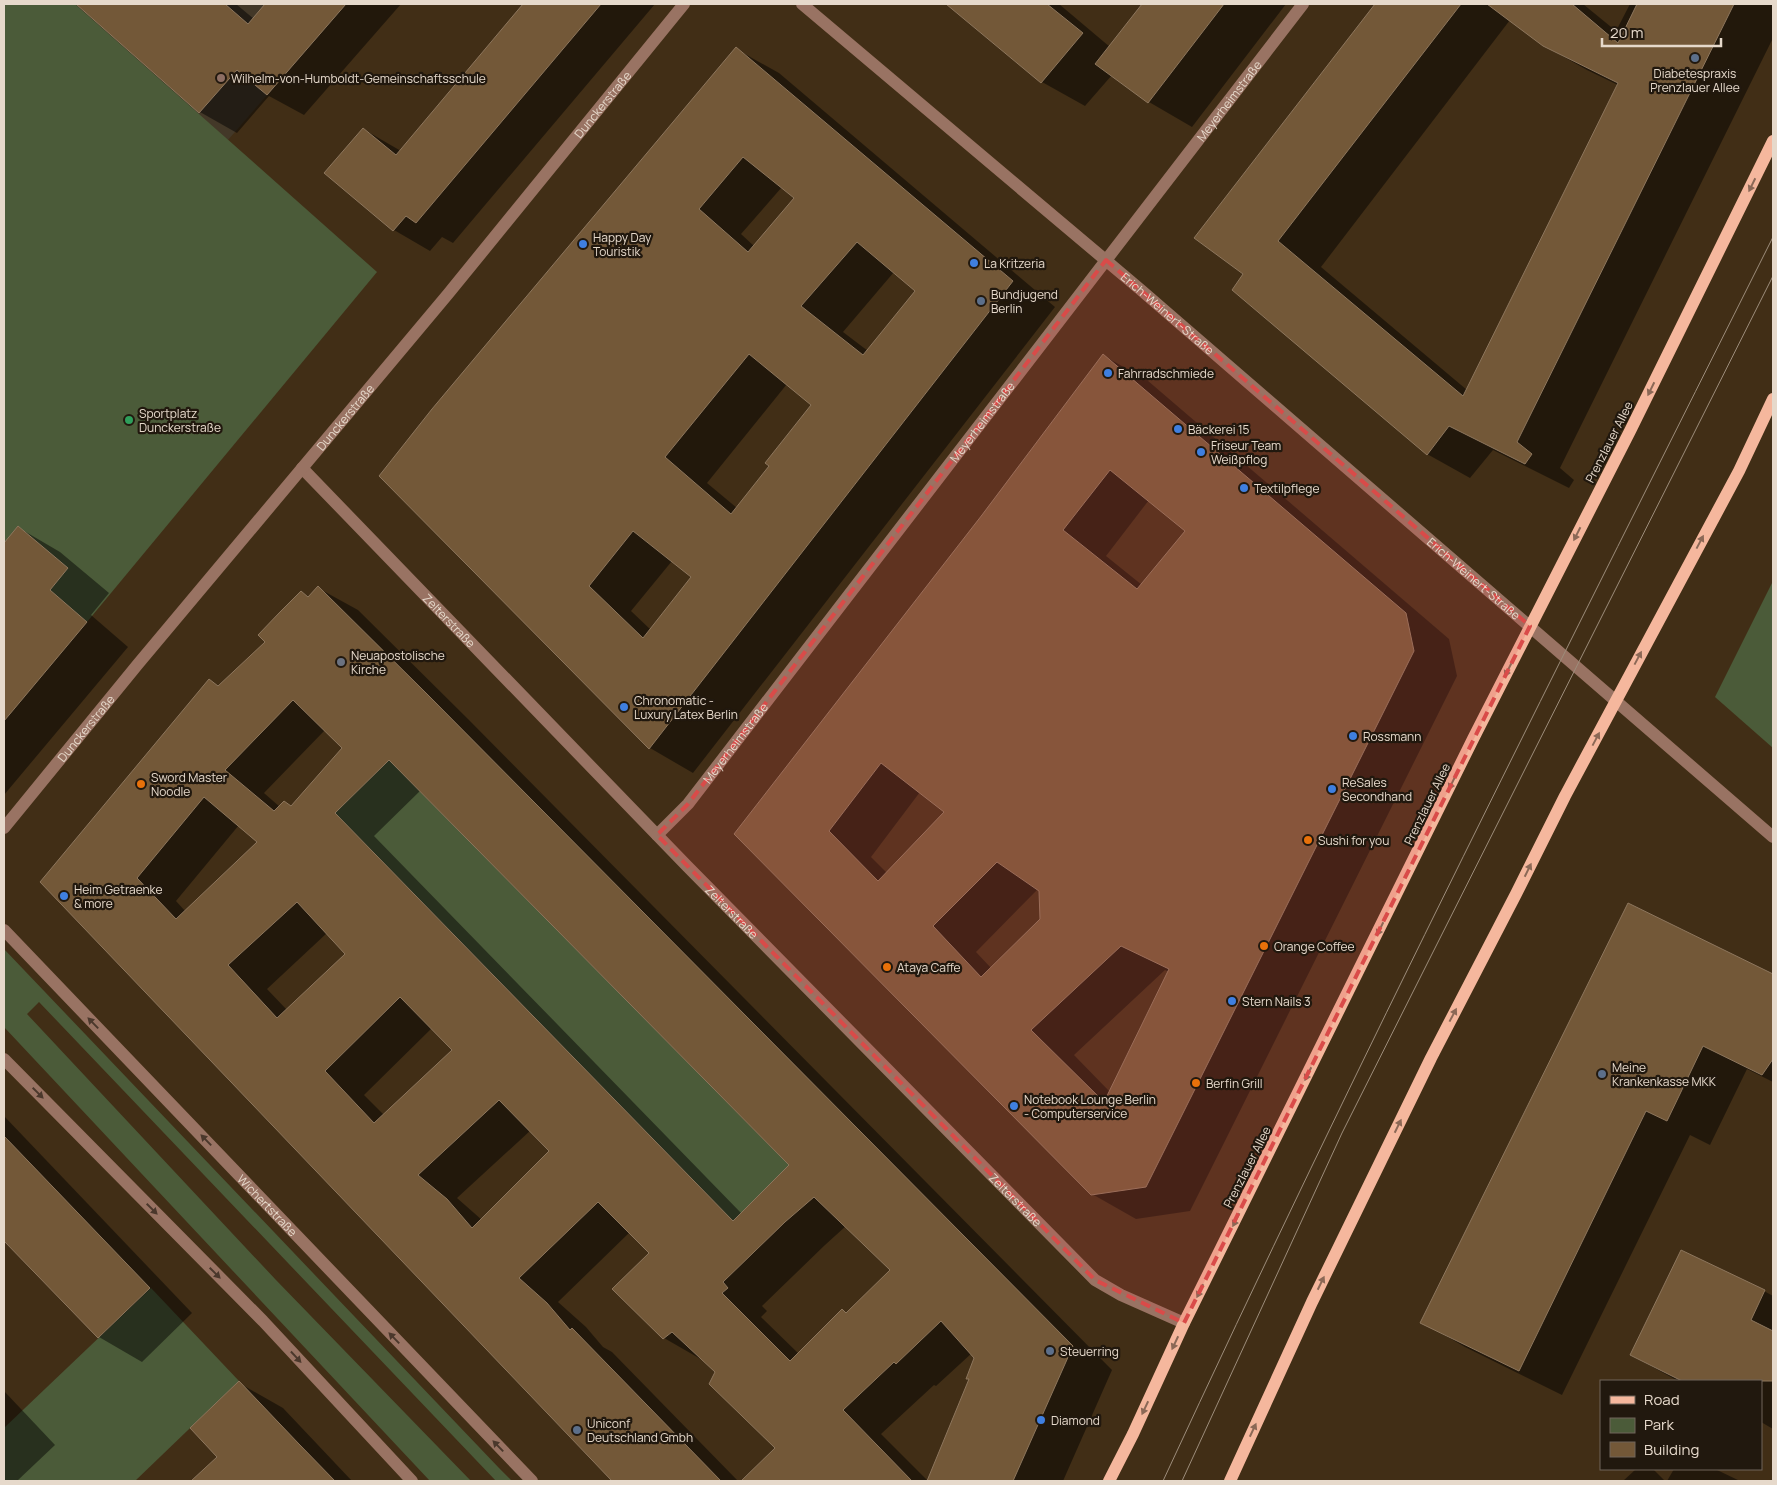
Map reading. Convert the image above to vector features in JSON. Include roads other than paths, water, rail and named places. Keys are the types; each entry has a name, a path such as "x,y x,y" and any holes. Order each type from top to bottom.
{"main road":[{"name":"Prenzlauer Allee","path":"1109,1481 1133,1434 1184,1323 1773,141"},
{"path":"1230,1481 1312,1302 1431,1058 1565,796 1739,471 1773,400"}],"street":[{"name":"Dunckerstraße","path":"4,828 138,664 448,294 684,4"},
{"name":"Erich-Weinert-Straße","path":"802,4 1106,260 1616,701"},
{"name":"Meyerheimstraße","path":"657,835 688,804 1303,4"},
{"name":"Zelterstraße","path":"302,468 657,835 1095,1280 1121,1295 1184,1323"},
{"path":"1616,701 1773,837"},
{"name":"Wichertstraße","path":"4,930 532,1481"},
{"path":"4,1059 263,1321 412,1481"}],"tram line":[{"path":"1163,1481 1236,1324 1387,1012 1773,237"},
{"path":"1182,1481 1342,1133 1773,276"}],"place":[{"name":"Diabetespraxis Prenzlauer Allee","path":"1695,58"},
{"name":"Wilhelm-von-Humboldt-Gemeinschaftsschule","path":"221,78"},
{"name":"Happy Day Touristik","path":"583,244"},
{"name":"La Kritzeria","path":"974,263"},
{"name":"Bundjugend Berlin","path":"981,301"},
{"name":"Fahrradschmiede","path":"1108,373"},
{"name":"Sportplatz Dunckerstraße","path":"129,420"},
{"name":"Bäckerei 15","path":"1178,429"},
{"name":"Friseur Team Weißpflog","path":"1201,452"},
{"name":"Textilpflege","path":"1244,488"},
{"name":"Neuapostolische Kirche","path":"341,662"},
{"name":"Chronomatic - Luxury Latex Berlin","path":"624,707"},
{"name":"Rossmann","path":"1353,736"},
{"name":"Sword Master Noodle","path":"141,784"},
{"name":"ReSales Secondhand","path":"1332,789"},
{"name":"Sushi for you","path":"1308,840"},
{"name":"Heim Getraenke & more","path":"64,896"},
{"name":"Orange Coffee","path":"1264,946"},
{"name":"Ataya Caffe","path":"887,967"},
{"name":"Stern Nails 3","path":"1232,1001"},
{"name":"Meine Krankenkasse MKK","path":"1602,1074"},
{"name":"Berfin Grill","path":"1196,1083"},
{"name":"Notebook Lounge Berlin - Computerservice","path":"1014,1106"},
{"name":"Steuerring","path":"1050,1351"},
{"name":"Diamond","path":"1041,1420"},
{"name":"Uniconf Deutschland Gmbh","path":"577,1430"}]}
